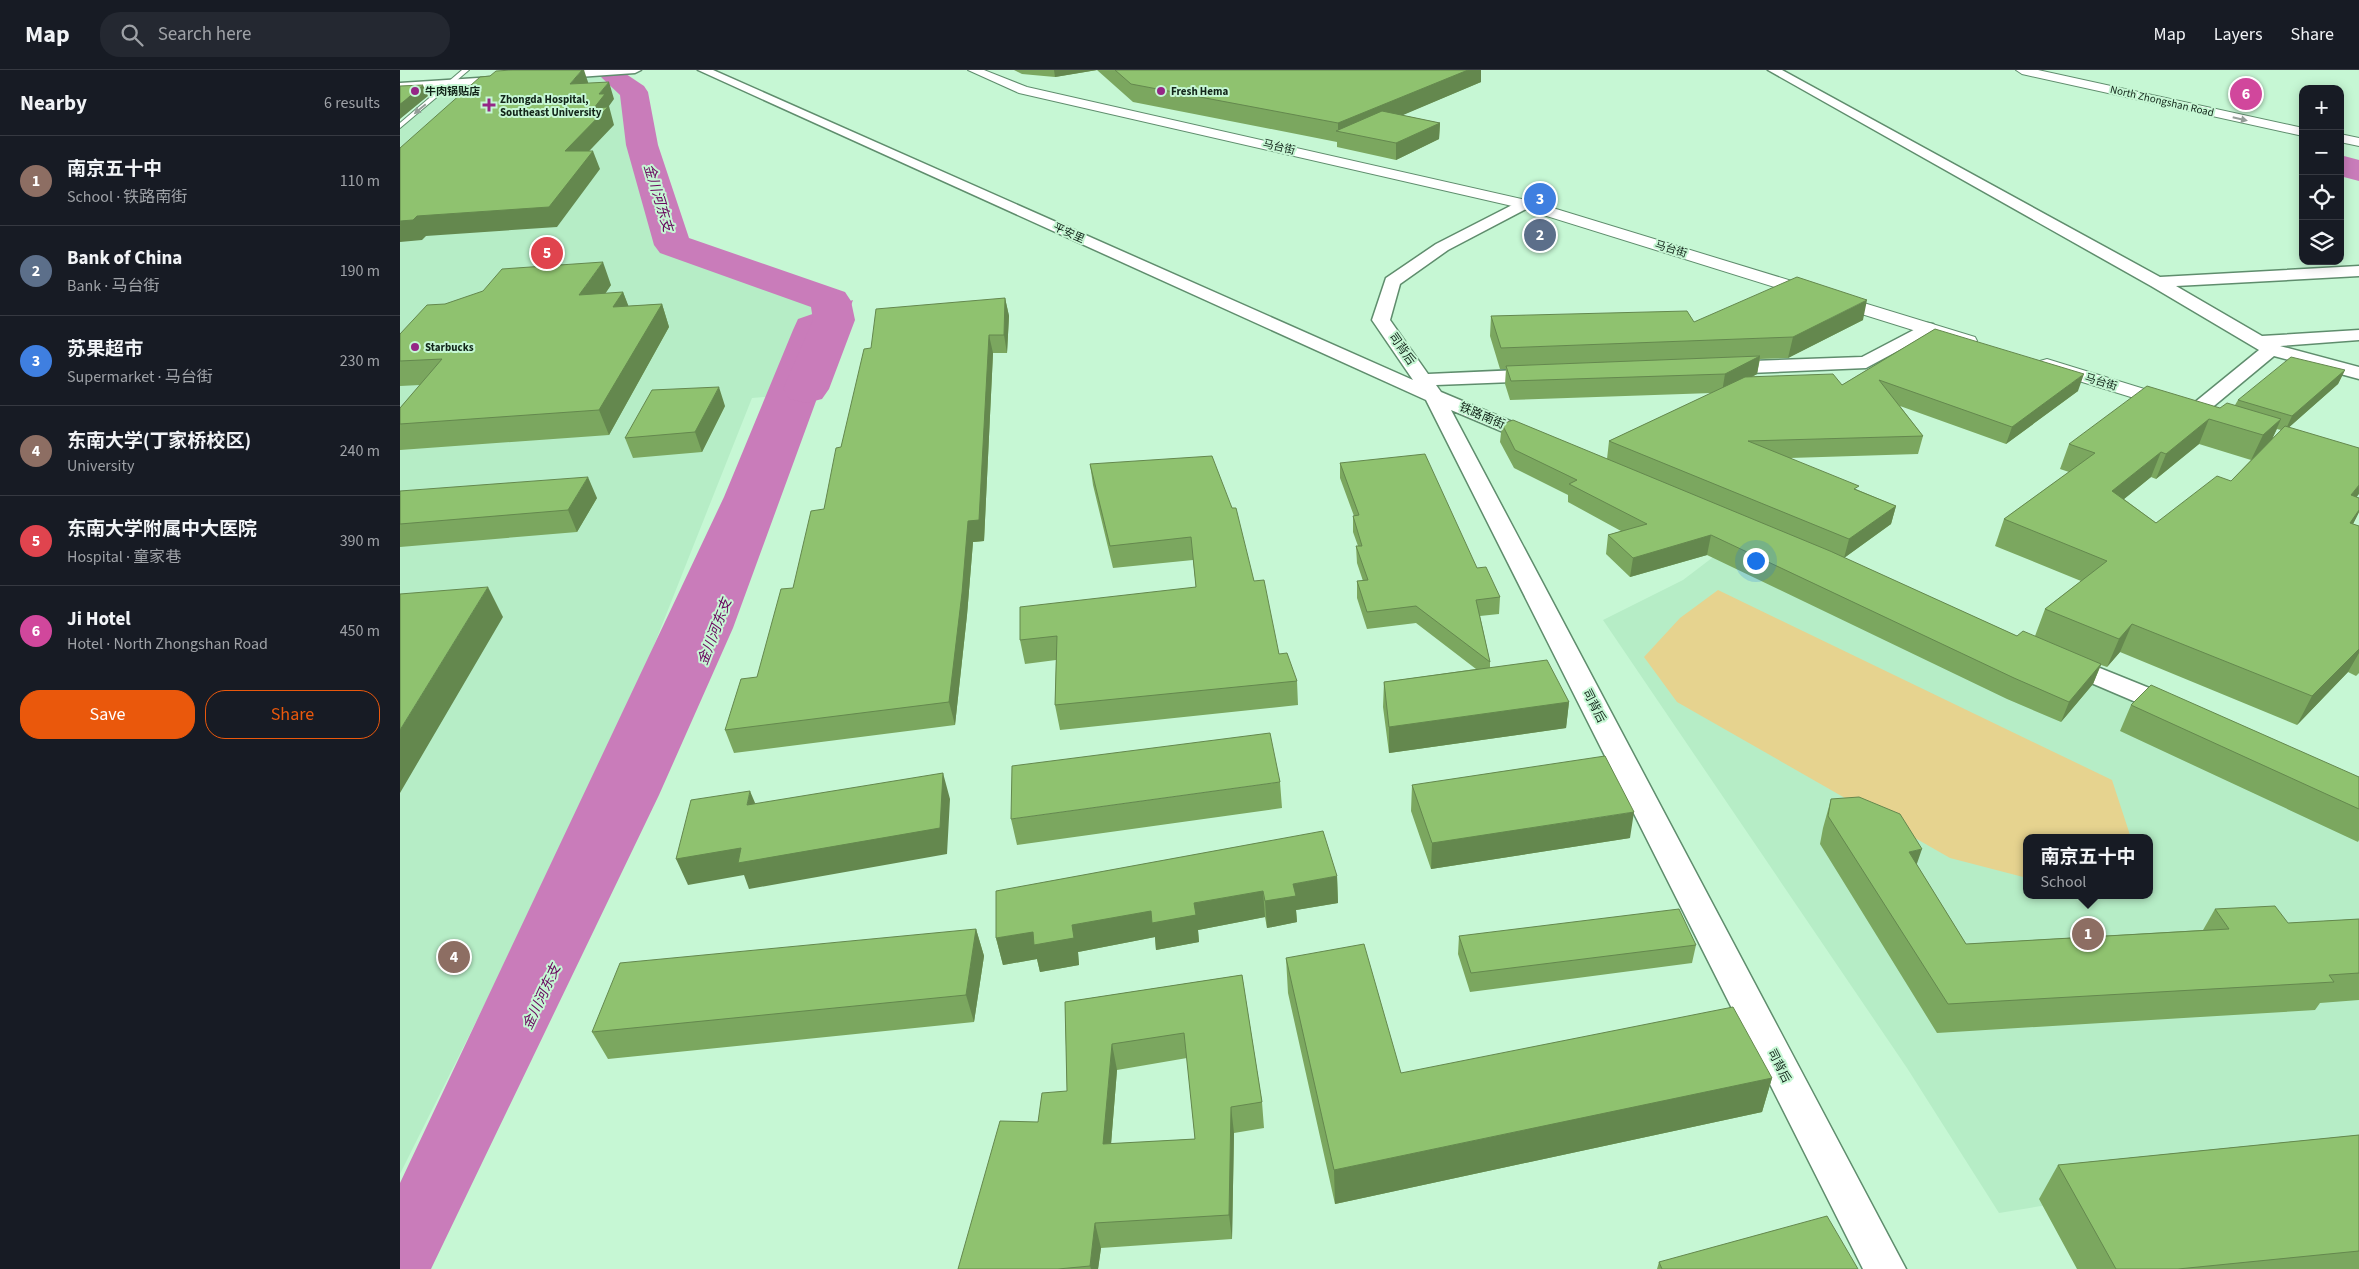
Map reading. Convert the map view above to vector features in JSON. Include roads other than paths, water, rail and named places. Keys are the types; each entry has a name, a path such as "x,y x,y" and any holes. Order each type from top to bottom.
{"street":[{"path":"537,77 635,70"},
{"name":"平安里","path":"704,70 1429,388"},
{"name":"马台街","path":"974,70 1023,90 1525,204 1984,346"},
{"path":"1774,70 2157,282 2263,346 2359,373"},
{"name":"North Zhongshan Road","path":"2022,70 2299,131"},
{"name":"North Zhongshan Road","path":"2038,70 2236,104"},
{"path":"400,87 518,79"},
{"path":"2344,139 2359,142"},
{"name":"司背后","path":"1525,204 1442,248 1392,282 1382,320 1429,388 1885,1269"},
{"path":"2157,282 2359,271"},
{"path":"1708,368 1866,362 1927,328"},
{"path":"2196,411 2263,346 2359,335"},
{"name":"马台街","path":"2032,361 2214,417"},
{"path":"1429,388 1561,374"},
{"name":"铁路南街","path":"1429,388 1552,445"},
{"path":"2041,652 2195,716"}],"lane":[{"path":"400,126 466,70"}],"water":[{"path":"853,300 733,628 659,795 431,1269 400,1269 400,1183 724,497 798,319"}],"waterway":[{"name":"金川河东支","path":"615,77 634,92 642,145 673,245 802,289 831,301 834,320 806,389"},
{"path":"2344,166 2359,171"}],"place":[{"name":"牛肉锅贴店","path":"415,91"},
{"name":"Fresh Hema","path":"1161,91"},
{"name":"Ji Hotel","path":"2246,94"},
{"name":"Zhongda Hospital, Southeast University","path":"489,105"},
{"name":"苏果超市","path":"1540,199"},
{"name":"Bank of China","path":"1540,235"},
{"name":"东南大学附属中大医院","path":"547,253"},
{"name":"Starbucks","path":"415,347"},
{"name":"南京五十中","path":"2088,934"},
{"name":"东南大学(丁家桥校区)","path":"454,957"}]}
